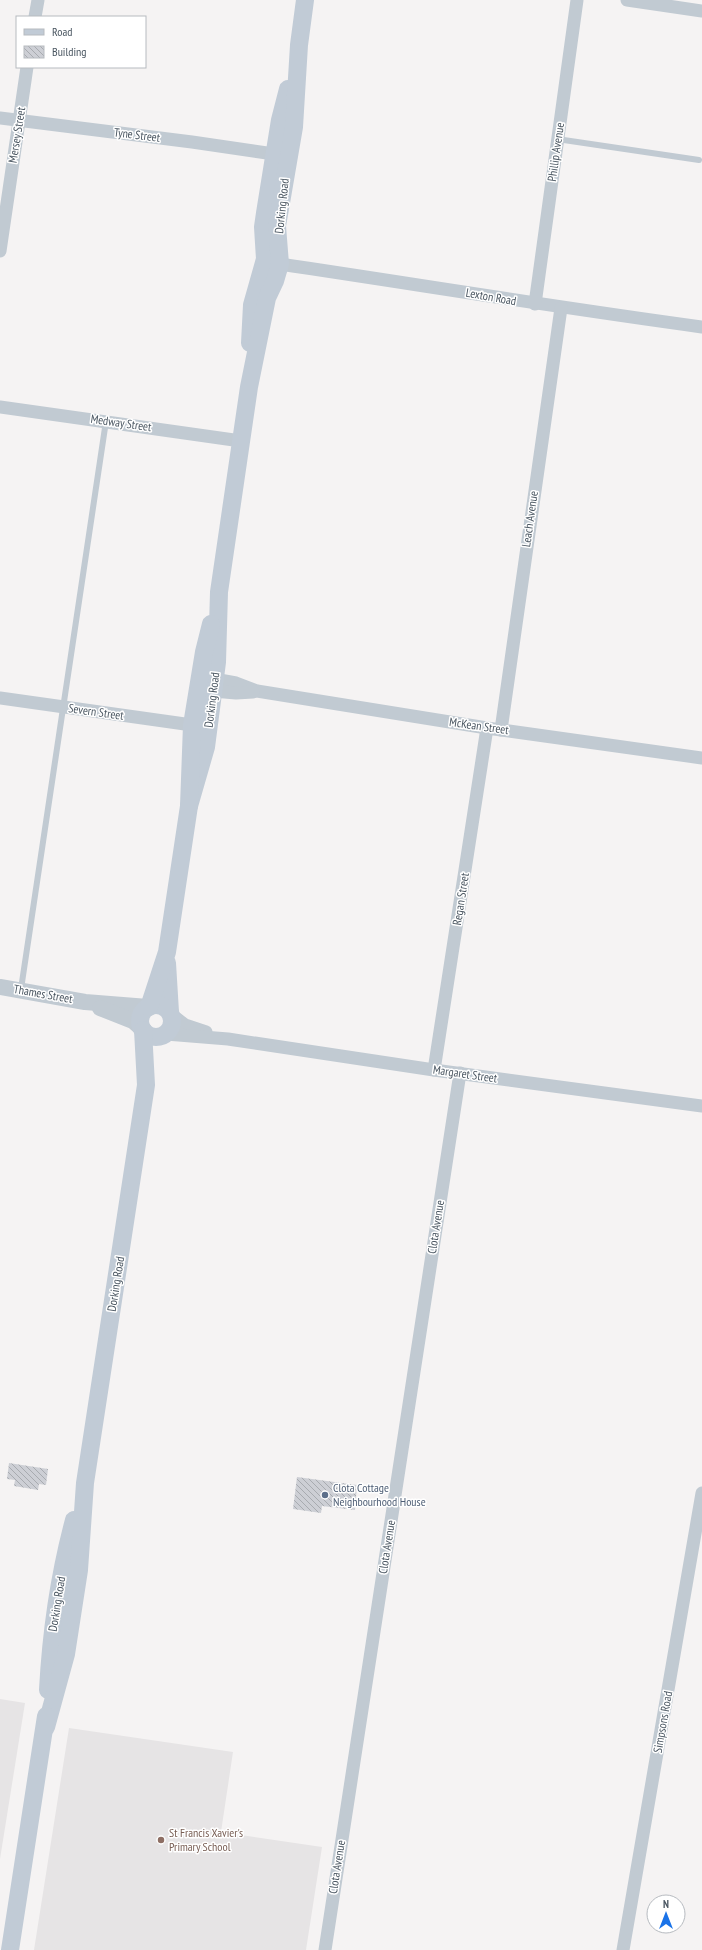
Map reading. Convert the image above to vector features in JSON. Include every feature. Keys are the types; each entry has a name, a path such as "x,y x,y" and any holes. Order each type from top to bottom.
{"main road":[{"name":"Dorking Road","path":"189,806 206,748 214,685 220,592 249,387 267,298 275,281 280,264 277,226 294,127 299,45 305,0"},
{"name":"Dorking Road","path":"249,387 252,305 265,259 264,227 274,154 280,120 299,45"},
{"name":"Dorking Road","path":"148,1007 167,952 189,806 192,725 204,652 220,592"},
{"name":"Dorking Road","path":"167,952 171,1014"},
{"path":"158,1005 167,1008 171,1014 172,1025 165,1035 155,1037 142,1029 142,1014 148,1007 158,1005"},
{"name":"Dorking Road","path":"142,1029 146,1085"},
{"name":"Dorking Road","path":"10,1950 46,1727 66,1654 67,1591 78,1570 85,1483 146,1085 165,1035"}],"street":[{"path":"35,16 38,0"},
{"name":"Phillip Avenue","path":"535,304 577,0"},
{"path":"627,0 702,11"},
{"name":"Mersey Street","path":"0,251 28,68"},
{"name":"Tyne Street","path":"0,118 192,142 274,154"},
{"name":"Lexton Road","path":"280,264 359,275 535,304 702,327"},
{"name":"Leach Avenue","path":"501,730 562,308"},
{"name":"Medway Street","path":"0,407 241,440"},
{"name":"McKean Street","path":"214,685 236,683 257,691 487,728 702,758"},
{"name":"Severn Street","path":"0,698 192,725"},
{"name":"Regan Street","path":"434,1070 487,728"},
{"name":"Thames Street","path":"0,987 85,1002 148,1007"},
{"name":"Thames Street","path":"85,1002 133,1022 142,1029"},
{"name":"Margaret Street","path":"171,1014 192,1028 228,1039"},
{"name":"Margaret Street","path":"165,1035 228,1039 434,1070 702,1106"},
{"name":"Clota Avenue","path":"324,1950 460,1073"},
{"name":"Simpsons Road","path":"623,1950 702,1493"}],"lane":[{"path":"558,140 699,160"},
{"path":"21,990 106,421"}],"shaded area":[{"path":"0,1699 25,1703 0,1859"},
{"name":"St Francis Xavier's Primary School","path":"69,1728 233,1752 221,1832 322,1847 306,1950 34,1950"}],"building":[{"path":"9,1463 48,1469 46,1485 39,1484 38,1490 14,1486 15,1480 7,1479"},
{"name":"Clota Cottage Neighbourhood House","path":"297,1477 357,1485 355,1510 322,1506 321,1513 293,1509"}],"place":[{"name":"Clota Cottage Neighbourhood House","path":"325,1495"},
{"name":"St Francis Xavier's Primary School","path":"161,1840"}]}
